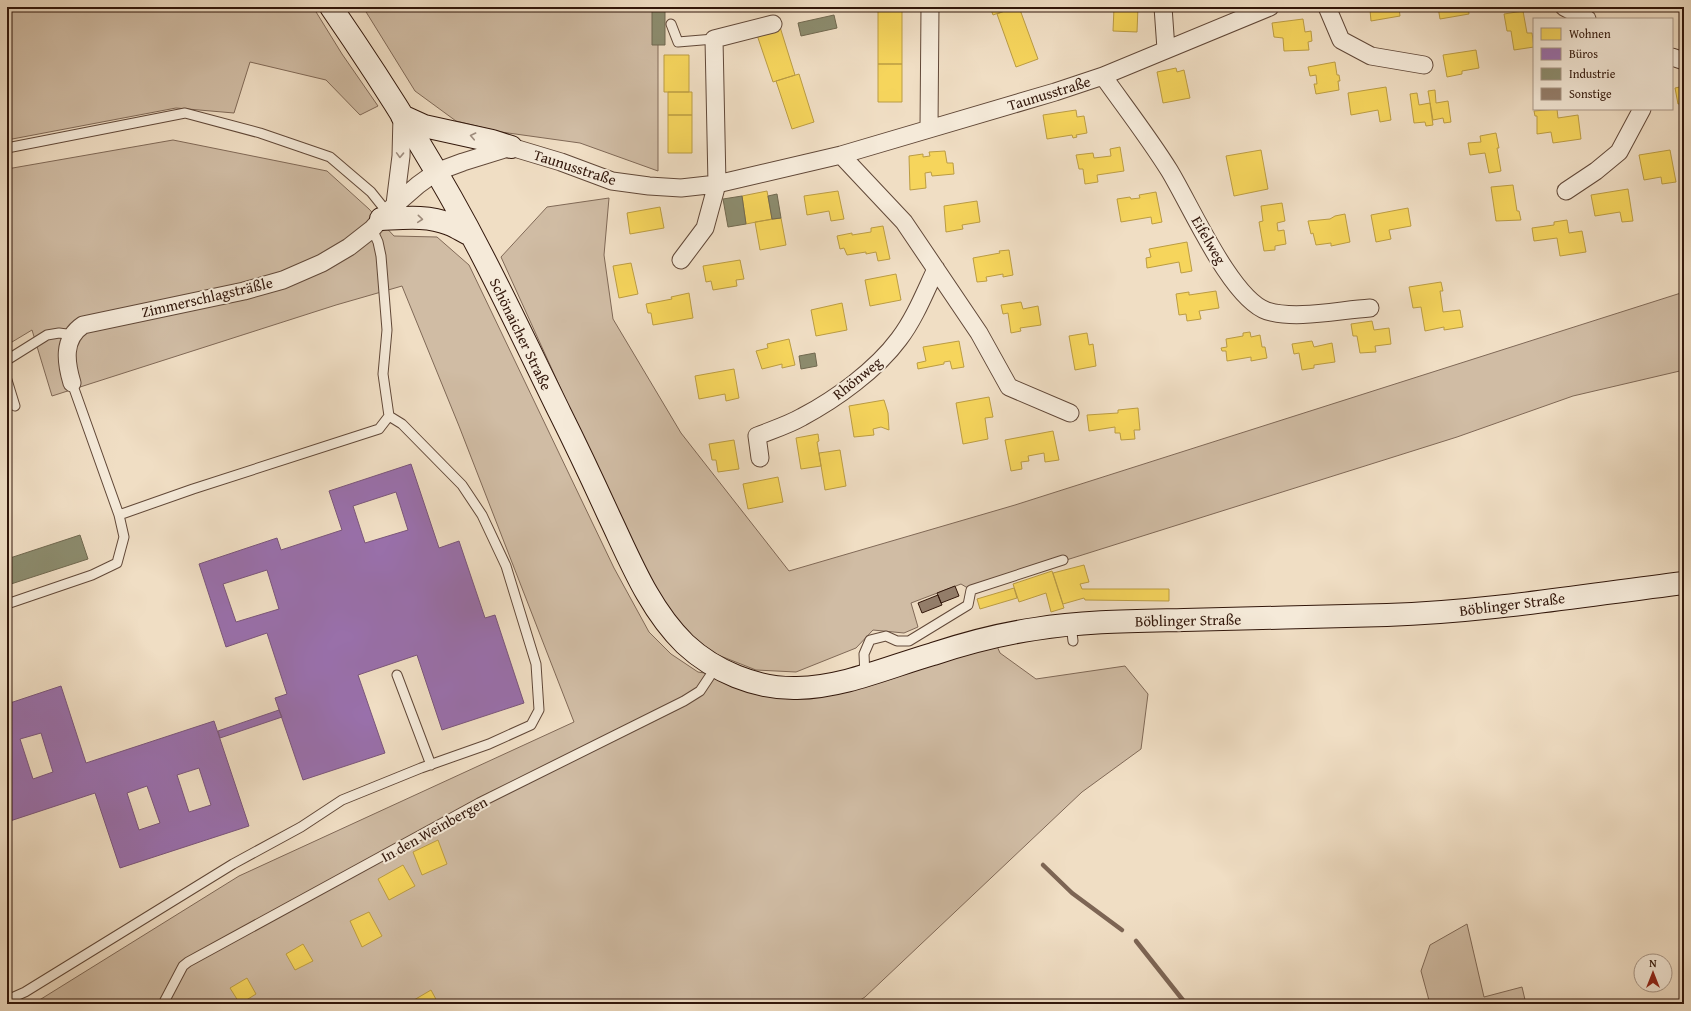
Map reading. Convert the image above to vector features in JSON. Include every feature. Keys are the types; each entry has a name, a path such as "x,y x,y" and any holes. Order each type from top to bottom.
{"main road":[{"name":"Schönaicher Straße","path":"331,7 402,116 436,172 471,235 594,481 639,580 666,622 684,643 710,668"},
{"path":"402,116 424,126 473,136 511,147"},
{"path":"384,216 437,220 450,224 471,235"},
{"name":"Böblinger Straße","path":"710,668 748,680 778,687 806,688 865,677 932,654 992,637 1036,629 1072,633 1131,621 1391,615 1442,612 1684,583"}],"street":[{"path":"929,128 930,7"},
{"path":"1163,7 1166,49"},
{"name":"Taunusstraße","path":"511,147 561,162 576,169 612,180 649,186 681,188 717,184 842,155 929,128 1055,92 1103,76 1270,7"},
{"path":"1327,7 1341,40 1371,56 1424,65"},
{"path":"1564,7 1585,18"},
{"path":"681,260 705,228 717,184 714,39 773,24"},
{"path":"1673,56 1684,61"},
{"name":"Eifelweg","path":"1103,76 1169,170 1230,277 1244,295 1265,310 1283,315 1370,308"},
{"path":"1566,190 1596,171 1619,152 1641,110"},
{"path":"384,216 401,156 402,116"},
{"path":"436,172 511,147"},
{"path":"842,155 904,222 979,333 1009,387 1070,413"},
{"name":"Zimmerschlagsträßle","path":"74,335 79,328 89,323 174,306 283,280 322,263 349,247 418,185 436,172"},
{"name":"Rhönweg","path":"760,458 757,436 802,417 844,391 880,361 900,339 915,313 936,269"},
{"path":"72,383 66,359 68,348 74,335"}],"lane":[{"path":"671,24 678,42 714,39"},
{"path":"7,148 185,113 260,133 330,157 371,192 384,216 378,242 381,256 387,330 383,374 389,416 379,429 193,489 119,515"},
{"path":"7,360 47,335 59,333 74,335"},
{"path":"7,380 15,406"},
{"path":"7,604 92,575 117,563 124,537 119,515 72,383"},
{"path":"7,1000 24,992 233,864 301,827 342,800 489,744 531,725 539,710 536,664 506,566 482,515 462,485 402,424 389,416"},
{"path":"865,677 864,654 870,640 886,636 897,640 909,640 968,605 971,590 1063,560"},
{"name":"In den Weinbergen","path":"163,1004 183,966 188,962 479,803 684,701 700,691 710,668"},
{"path":"397,675 431,765"}],"shaded area":[{"path":"7,7 313,7 342,54 378,106 360,115 326,80 250,62 234,113 176,108 7,140"},
{"path":"363,7 658,7 658,171 580,143 501,132 456,121 415,91"},
{"path":"173,140 327,171 369,209 394,236 437,237 469,265 614,568 649,632 671,654 698,672 748,680 865,677 993,637 1000,653 1036,679 1125,666 1148,694 1141,749 1082,792 865,997 854,1004 33,1004 239,876 574,722 459,426 402,286 336,305 52,396 32,330 7,345 7,169"},
{"path":"609,198 604,255 613,319 681,433 789,571 1015,505 1684,292 1684,370 1573,396 1457,437 971,590 961,584 911,603 918,627 904,633 873,630 856,648 796,672 756,670 718,655 691,637 669,615 634,550 501,257 547,207"},
{"path":"1467,924 1484,997 1522,987 1526,1004 1430,1004 1421,971 1430,945"}],"building: Wohnen":[{"path":"878,7 902,7 902,64 878,64"},
{"path":"990,7 1015,7 993,15"},
{"path":"1015,7 1019,7 1038,59 1016,67 997,14"},
{"path":"1112,7 1138,7 1137,32 1113,31 1114,8"},
{"path":"1373,7 1399,7 1400,16 1371,21 1370,10 1374,9"},
{"path":"1438,7 1468,7 1469,14 1440,19"},
{"path":"1523,11 1527,33 1532,33 1533,47 1514,50 1511,31 1507,31 1504,14"},
{"path":"1303,19 1305,32 1311,31 1312,41 1308,42 1309,50 1284,51 1283,38 1274,37 1272,23"},
{"path":"780,27 795,75 773,82 757,35"},
{"path":"1476,50 1479,68 1462,71 1462,74 1447,77 1443,55"},
{"path":"664,55 689,55 689,92 664,92"},
{"path":"1335,62 1337,75 1339,75 1340,81 1338,81 1339,90 1316,94 1314,84 1317,84 1316,75 1310,76 1308,67"},
{"path":"878,64 902,64 902,102 878,102"},
{"path":"1176,68 1177,72 1184,70 1190,98 1163,103 1157,72"},
{"path":"799,74 814,122 792,129 776,81"},
{"path":"1684,86 1684,103 1678,104 1675,88"},
{"path":"1386,87 1391,120 1380,122 1378,110 1351,115 1348,93"},
{"path":"1435,90 1436,103 1448,101 1451,122 1444,123 1443,118 1433,120 1428,91"},
{"path":"668,92 692,92 692,115 668,115"},
{"path":"1417,93 1419,105 1430,103 1433,125 1426,126 1425,122 1414,123 1410,94"},
{"path":"1076,110 1077,117 1084,116 1087,133 1076,135 1077,137 1073,138 1072,135 1047,139 1043,115"},
{"path":"1557,110 1558,118 1578,115 1581,139 1553,143 1551,132 1537,134 1537,116 1535,116 1534,111"},
{"path":"668,115 692,115 692,153 668,153"},
{"path":"1496,133 1501,171 1489,173 1485,153 1470,155 1468,143 1481,142 1480,136"},
{"path":"1120,147 1124,171 1097,175 1098,182 1085,184 1083,169 1079,169 1076,155 1093,153 1094,158 1111,156 1110,149"},
{"path":"1261,150 1268,189 1234,196 1226,156"},
{"path":"1670,150 1676,182 1662,184 1661,177 1644,180 1639,155"},
{"path":"945,151 947,163 953,163 954,174 932,176 931,172 925,173 926,188 910,190 909,156 923,154 923,157 930,156 929,152"},
{"path":"1513,185 1517,211 1519,211 1521,220 1496,221 1491,187"},
{"path":"1628,189 1633,221 1622,222 1620,212 1595,216 1591,195"},
{"path":"767,191 772,219 746,224 742,196"},
{"path":"838,191 844,219 831,221 829,211 807,215 804,196"},
{"path":"1156,192 1162,222 1152,224 1151,217 1121,222 1117,199 1130,197 1131,199 1140,198 1139,195"},
{"path":"977,201 980,222 962,225 963,229 946,232 944,206"},
{"path":"1282,203 1285,221 1277,223 1278,231 1284,230 1286,244 1275,246 1275,250 1264,251 1259,222 1263,221 1261,206"},
{"path":"660,207 664,228 630,234 627,213"},
{"path":"1408,208 1411,226 1389,230 1391,239 1376,242 1371,215"},
{"path":"1345,214 1350,242 1331,246 1331,243 1316,245 1313,233 1311,234 1308,221 1330,219 1335,216"},
{"path":"781,218 786,245 760,250 755,222"},
{"path":"1567,220 1569,233 1582,231 1586,252 1560,256 1557,238 1534,241 1532,228 1554,225 1554,222"},
{"path":"883,226 890,259 878,261 876,252 847,255 844,248 840,249 837,236 852,233 852,235 871,232 871,228"},
{"path":"1187,242 1192,271 1181,273 1179,262 1147,268 1146,258 1151,257 1149,249"},
{"path":"1009,250 1013,275 1003,277 1003,274 986,277 987,281 977,282 973,258"},
{"path":"740,260 744,279 736,280 737,286 713,290 711,281 706,282 703,266"},
{"path":"631,263 638,294 619,298 613,266"},
{"path":"896,274 901,300 870,306 865,280"},
{"path":"1441,282 1443,291 1440,291 1443,312 1460,310 1463,327 1444,330 1444,327 1425,331 1421,307 1413,308 1409,287"},
{"path":"1216,291 1219,308 1199,311 1201,319 1187,321 1186,314 1179,315 1176,294 1189,292 1189,295"},
{"path":"689,293 693,318 653,325 651,313 648,313 646,304 672,299 671,297"},
{"path":"1021,302 1023,309 1038,306 1041,325 1020,328 1021,331 1011,333 1008,313 1003,314 1001,305"},
{"path":"842,303 847,330 816,336 811,310"},
{"path":"1372,321 1374,330 1389,328 1391,344 1375,346 1376,352 1360,353 1357,336 1353,336 1351,324"},
{"path":"1250,332 1251,337 1260,335 1262,347 1265,347 1267,358 1251,361 1251,357 1227,361 1226,351 1222,351 1221,348 1227,347 1226,339 1243,336 1243,333"},
{"path":"1087,333 1089,345 1093,344 1096,366 1075,370 1069,336"},
{"path":"789,339 795,365 782,368 782,364 762,369 756,351 768,348 767,344"},
{"path":"959,341 964,367 952,369 950,361 944,362 944,364 918,369 917,363 926,361 923,347"},
{"path":"1312,341 1314,347 1332,343 1335,362 1314,365 1314,368 1302,370 1299,353 1294,354 1292,344"},
{"path":"734,369 739,398 726,401 725,394 699,399 695,376"},
{"path":"989,397 993,417 985,418 988,439 963,444 956,403"},
{"path":"884,400 888,413 889,430 881,427 873,429 874,435 854,437 849,406"},
{"path":"1138,408 1140,430 1134,430 1135,439 1121,440 1120,433 1115,433 1115,427 1089,431 1087,415 1118,413 1118,410"},
{"path":"1053,431 1059,460 1045,462 1044,453 1028,456 1029,461 1021,462 1022,469 1011,471 1005,440"},
{"path":"818,434 819,441 817,442 821,466 801,469 796,438"},
{"path":"734,440 739,469 718,472 716,460 712,460 709,444"},
{"path":"840,450 846,486 825,490 819,453"},
{"path":"778,477 783,502 748,509 743,484"},
{"path":"1084,565 1089,582 1080,584 1082,589 1169,589 1169,601 1085,600 1084,598 1063,604 1053,573"},
{"path":"1052,571 1064,608 1051,612 1046,593 1019,602 1013,584"},
{"path":"1014,588 1017,598 980,609 977,599"},
{"path":"438,840 447,864 422,875 413,852"},
{"path":"403,865 415,886 389,900 378,879"},
{"path":"369,912 382,936 362,947 350,921"},
{"path":"303,944 313,961 295,970 286,954"},
{"path":"247,978 256,994 240,1004 230,988"},
{"path":"431,990 438,1003 416,1004 414,1000"}],"building: Büros":[{"path":"411,464 439,548 459,541 485,618 495,615 524,703 442,730 417,655 358,675 385,753 303,780 275,698 287,694 267,633 226,647 199,564 277,538 281,550 342,530 329,491","holes":["396,492 408,530 365,543 353,506","267,570 279,609 236,622 223,584"]},
{"path":"61,686 86,763 214,721 249,826 120,868 95,793 7,822 7,704","holes":["41,733 53,772 33,779 20,739","199,768 211,805 189,812 177,775","147,786 160,823 139,830 127,793"]},
{"path":"279,710 282,717 220,738 218,731"}],"building: Industrie":[{"path":"652,7 665,7 665,45 652,45"},
{"path":"834,15 837,28 801,36 798,23"},
{"path":"777,194 781,218 772,219 768,196"},
{"path":"742,196 746,224 728,227 723,199"},
{"path":"815,353 817,366 801,369 799,356"},
{"path":"80,535 88,559 11,584 7,571 7,559"}],"building: Sonstige":[{"path":"955,586 959,596 941,603 937,593"},
{"path":"938,595 942,605 922,613 918,603"}],"waterway":[{"path":"1043,865 1072,893 1122,930"},
{"path":"1136,941 1186,1004"}]}
